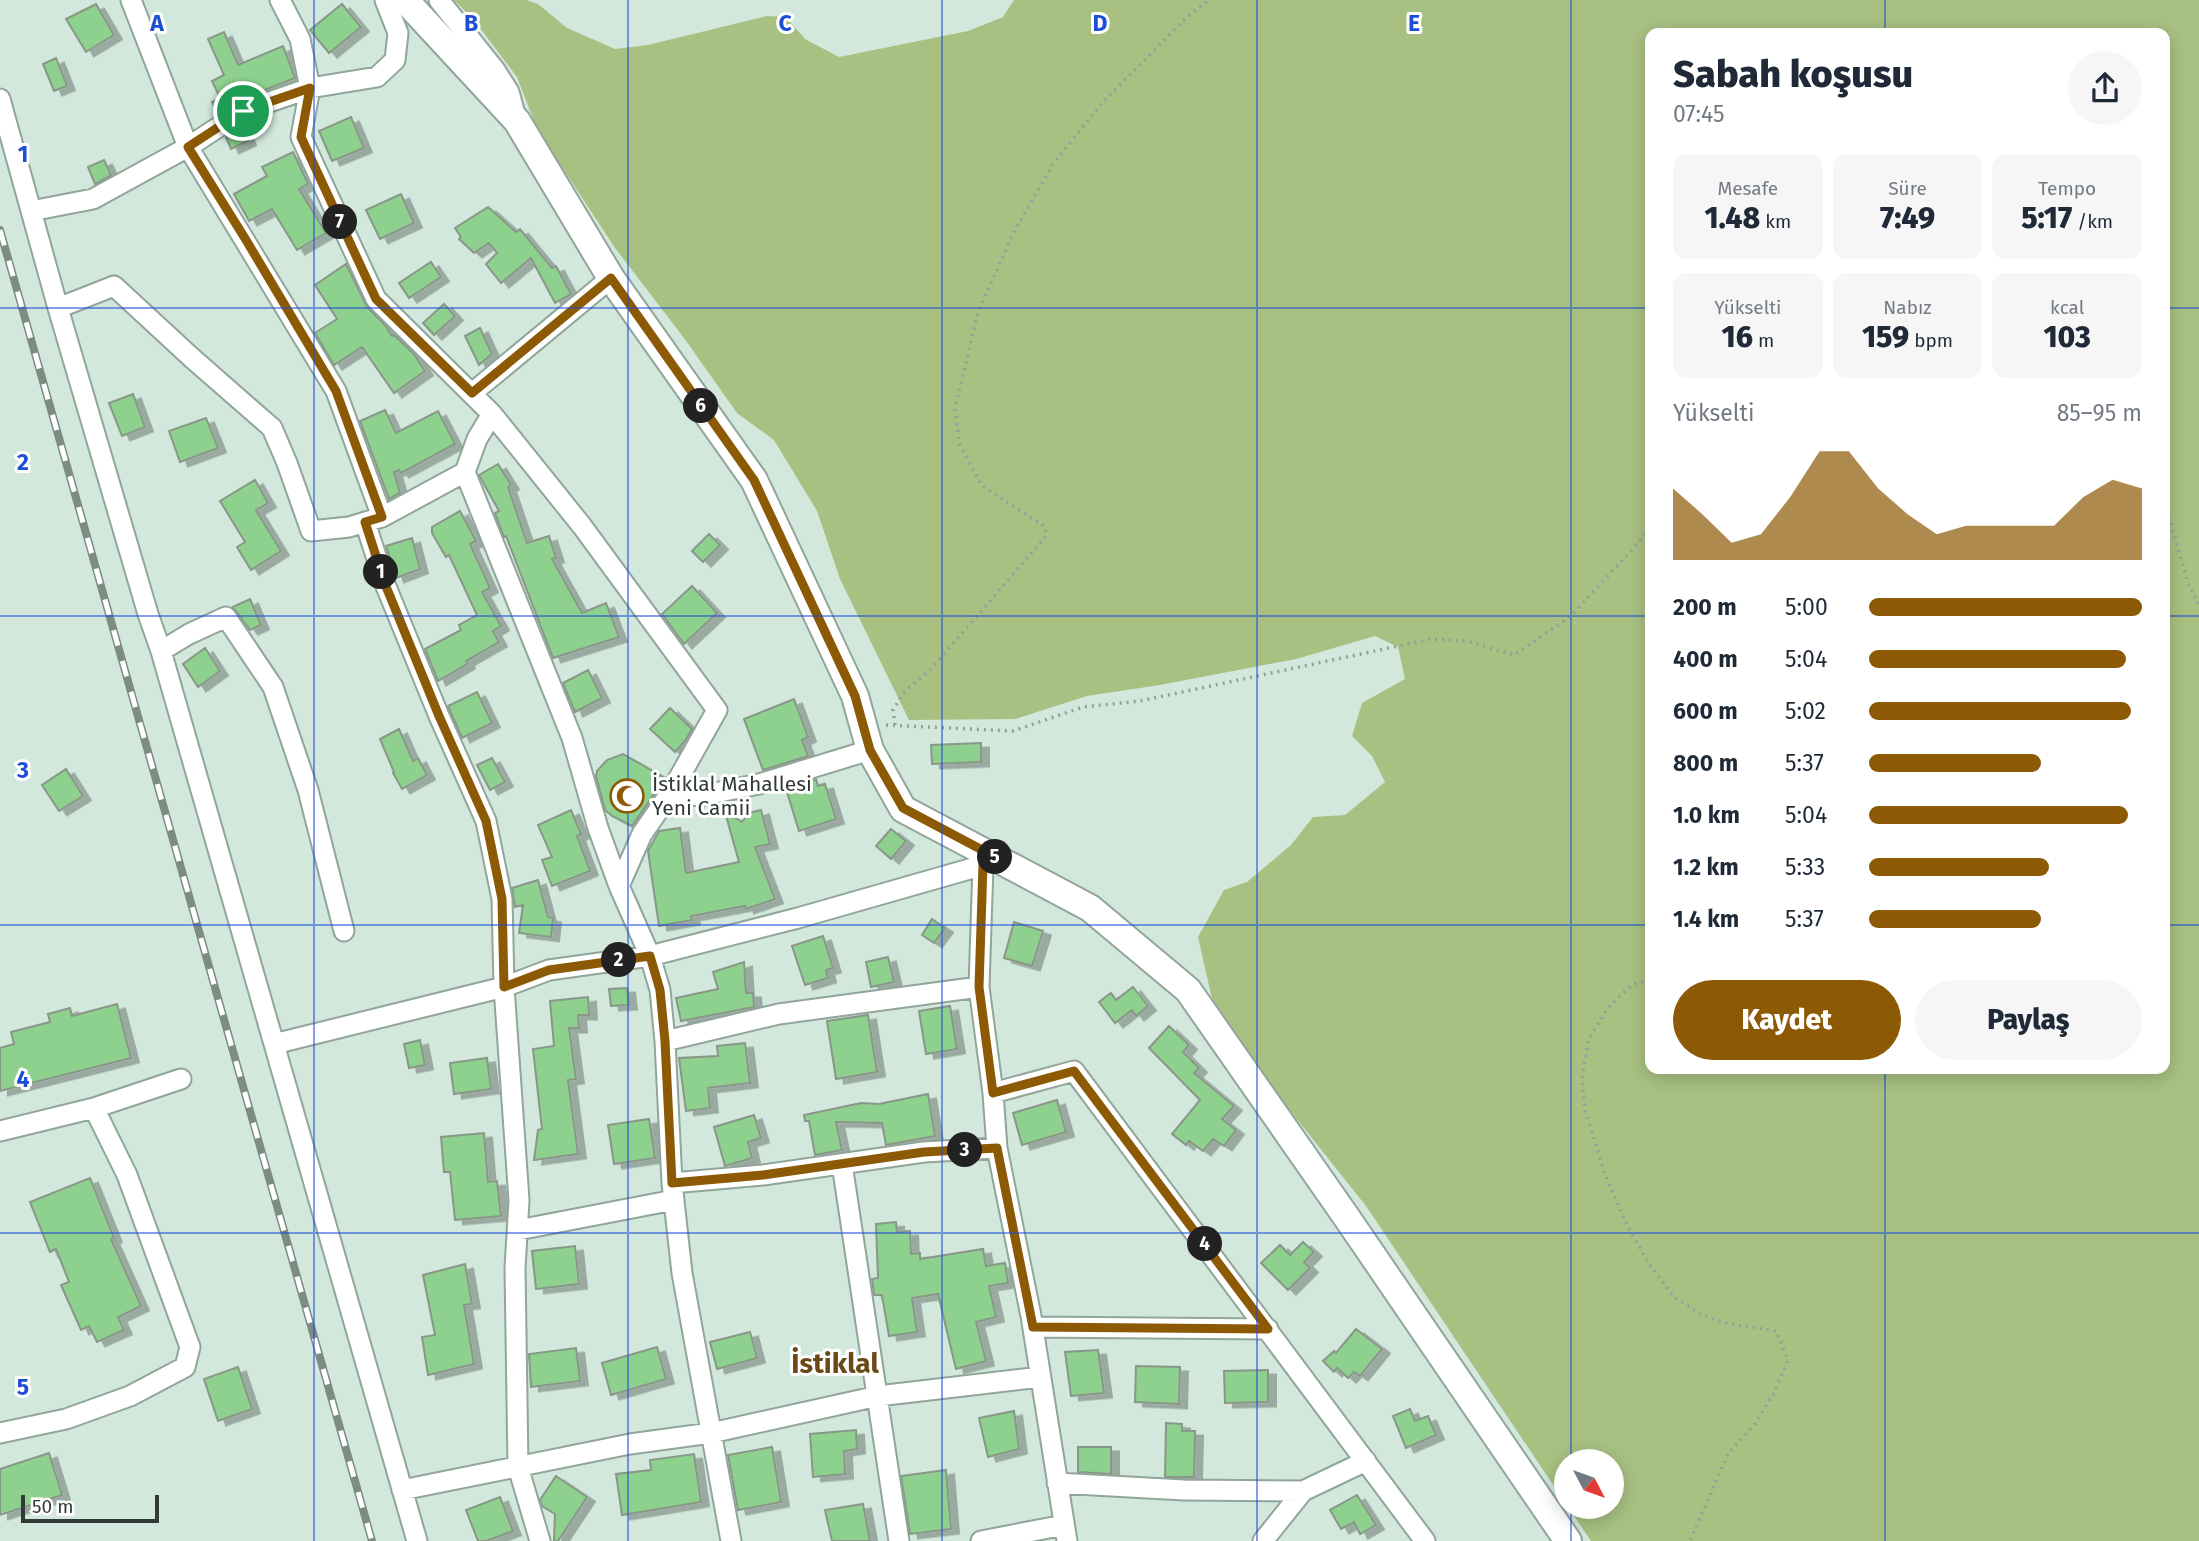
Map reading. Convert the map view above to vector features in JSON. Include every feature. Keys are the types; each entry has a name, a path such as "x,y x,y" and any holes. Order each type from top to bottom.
{"street":[{"path":"131,0 188,147 336,391 373,520 385,584 486,821 502,899 504,987 519,1200 516,1268 518,1467 540,1541"},
{"path":"280,0 300,39 310,88 301,137 376,299 492,414 582,526 717,710 671,792 642,834 619,886"},
{"path":"31,211 93,199 188,147 243,111 310,88 376,76 395,60 398,33 385,0"},
{"path":"405,0 517,121 611,278 754,480 855,696 866,738 903,808 992,862 1090,908 1188,990 1568,1541"},
{"path":"439,0 495,70 509,92 517,121"},
{"path":"0,99 416,1541"},
{"path":"472,393 611,278"},
{"path":"58,307 114,286 272,428 311,531 349,527 373,520 465,472"},
{"path":"492,414 477,439 465,472 572,738 597,828 650,956 660,990 673,1192 682,1273 731,1541"},
{"path":"161,651 226,617 273,687 309,790 344,931"},
{"path":"671,792 700,796 759,784 866,738"},
{"path":"274,1044 504,987 549,970 650,956 798,918 992,862"},
{"path":"981,1541 1066,1533 1033,1327 997,1148 993,1093 979,987 992,862"},
{"path":"665,1041 779,1014 979,987"},
{"path":"993,1093 1074,1071 1425,1541"},
{"path":"0,1130 94,1108 181,1079"},
{"path":"0,1433 79,1414 130,1396 185,1367 190,1347 127,1175 94,1108"},
{"path":"518,1230 673,1192 763,1175 924,1152 997,1148"},
{"path":"842,1164 900,1541"},
{"path":"1033,1327 1268,1329"},
{"path":"402,1490 629,1444 710,1433 878,1396 1041,1377"},
{"path":"1057,1483 1184,1490 1303,1490 1366,1461"},
{"path":"1263,1541 1303,1490"}],"path":[{"path":"895,725 893,710 905,691 931,669 1047,534 1044,526 982,486 960,445 955,409 978,312 1014,232 1053,164 1102,103 1186,18 1208,0"},
{"path":"2170,520 2188,583 2199,605"},
{"path":"866,738 895,725 1013,731 1083,707 1140,701 1431,639 1467,641 1514,655 1571,616 1645,535"},
{"path":"1645,981 1633,984 1610,1005 1589,1038 1582,1078 1585,1109 1606,1177 1628,1227 1648,1262 1674,1297 1702,1315 1729,1324 1776,1331 1788,1360 1774,1393 1755,1424 1728,1454 1690,1541"}],"green space":[{"path":"454,0 526,0 538,4 567,28 615,49 648,45 767,16 786,17 805,39 839,57 968,31 1003,17 1014,0 2199,0 2199,1541 1591,1541 1576,1519 1624,1519 1624,1449 1554,1449 1554,1486 1366,1206 1284,1103 1212,999 1198,937 1224,890 1247,882 1291,845 1313,817 1345,815 1385,782 1372,756 1352,736 1362,703 1405,679 1398,647 1375,636 1296,659 1087,696 1015,719 909,720 840,579 817,511 774,440 737,413 615,248 537,129 517,77 474,20"}],"building":[{"path":"96,4 114,35 86,52 66,19"},
{"path":"342,4 361,27 329,53 310,30"},
{"path":"224,32 238,65 283,46 295,78 239,100 217,113 212,102 220,98 212,81 224,75 208,39"},
{"path":"56,58 67,86 54,91 43,64"},
{"path":"351,117 364,148 332,161 319,131"},
{"path":"242,126 248,141 231,149 226,137"},
{"path":"293,152 308,184 299,189 326,233 297,250 272,209 249,221 234,194 267,176 262,167"},
{"path":"104,160 111,175 95,184 88,167"},
{"path":"401,194 414,223 380,239 366,210"},
{"path":"488,207 516,232 520,229 552,268 556,266 571,294 555,303 531,258 501,283 486,264 497,253 489,243 474,253 459,239 461,237 455,228"},
{"path":"431,262 441,277 409,298 399,283"},
{"path":"346,264 367,307 392,336 413,353 425,371 394,393 362,347 334,365 315,333 337,319 315,285"},
{"path":"444,304 455,316 434,335 423,323"},
{"path":"480,328 492,354 479,365 465,336"},
{"path":"133,394 145,427 122,436 109,403"},
{"path":"385,410 396,433 438,411 455,444 401,473 399,470 394,472 400,493 389,499 360,421"},
{"path":"206,418 218,448 180,462 169,431"},
{"path":"498,464 511,485 508,487 527,543 549,536 556,558 552,559 582,613 606,603 619,637 553,658 495,513 499,511 479,475"},
{"path":"255,480 268,503 256,510 281,551 251,570 237,547 245,542 220,501"},
{"path":"460,511 476,541 470,544 490,588 482,592 501,626 493,631 499,642 438,681 425,649 461,630 459,625 477,615 449,555 446,557 432,533 432,527"},
{"path":"709,534 720,545 703,562 692,551"},
{"path":"412,538 420,569 396,578 386,546"},
{"path":"692,586 717,613 684,644 662,614"},
{"path":"250,599 261,625 250,630 233,607"},
{"path":"205,648 220,671 198,687 183,664"},
{"path":"588,670 602,698 575,712 563,683"},
{"path":"477,692 492,723 462,738 448,706"},
{"path":"794,699 808,737 802,740 808,756 763,770 744,719"},
{"path":"670,708 692,729 675,752 650,729"},
{"path":"399,729 413,761 418,758 427,775 402,789 380,739"},
{"path":"981,743 981,762 932,764 931,745"},
{"name":"İstiklal Mahallesi Yeni Camii","path":"623,754 665,778 632,826 605,810 596,776 607,760"},
{"path":"492,758 505,782 490,790 477,765"},
{"path":"66,769 83,796 59,811 42,785"},
{"path":"816,779 818,786 825,784 836,819 799,831 786,789"},
{"path":"571,810 581,834 577,836 590,871 552,886 542,860 552,857 538,825"},
{"path":"761,810 770,844 755,847 775,899 746,909 745,906 691,916 692,920 659,926 648,851 659,831 680,828 686,873 739,862 725,812 742,822 749,813"},
{"path":"891,829 906,841 891,859 876,846"},
{"path":"538,880 548,917 553,918 551,937 519,933 523,905 515,907 512,888"},
{"path":"932,919 945,928 934,943 922,935"},
{"path":"1014,922 1043,931 1032,966 1004,958"},
{"path":"823,936 833,968 826,970 828,978 805,985 792,946"},
{"path":"888,957 894,982 871,987 866,962"},
{"path":"744,962 746,993 753,993 754,1007 681,1021 676,998 718,989 713,972"},
{"path":"1133,987 1148,1006 1136,1016 1132,1010 1115,1023 1099,1002 1111,993 1116,1000"},
{"path":"627,988 629,1005 611,1006 609,989"},
{"path":"588,997 589,1015 578,1015 579,1028 569,1028 576,1079 568,1080 578,1154 534,1160 538,1130 542,1129 533,1049 554,1046 550,1001"},
{"path":"117,1004 131,1058 0,1091 0,1048 14,1044 11,1032 50,1022 48,1014 70,1008 72,1016"},
{"path":"950,1006 957,1049 926,1054 919,1011"},
{"path":"868,1015 877,1072 836,1079 827,1021"},
{"path":"1169,1026 1189,1045 1183,1052 1199,1068 1194,1073 1234,1106 1222,1119 1236,1130 1224,1146 1213,1139 1203,1151 1189,1141 1186,1145 1172,1134 1200,1100 1149,1048"},
{"path":"420,1040 425,1065 409,1068 404,1044"},
{"path":"745,1043 750,1083 708,1088 710,1108 686,1111 679,1058 718,1056 717,1046"},
{"path":"487,1058 491,1089 454,1094 450,1063"},
{"path":"928,1094 935,1136 886,1145 882,1123 836,1122 842,1150 815,1155 809,1121 805,1121 804,1115 861,1103 879,1104"},
{"path":"1057,1100 1066,1132 1022,1145 1013,1113"},
{"path":"754,1115 761,1138 748,1142 752,1158 725,1166 714,1127"},
{"path":"649,1119 655,1158 614,1164 608,1125"},
{"path":"484,1133 488,1182 497,1181 501,1216 455,1220 450,1172 444,1172 441,1137"},
{"path":"90,1178 114,1238 111,1239 141,1306 118,1317 124,1330 97,1342 89,1326 81,1330 61,1285 69,1282 56,1249 50,1252 30,1202"},
{"path":"896,1222 897,1232 910,1231 911,1254 920,1253 920,1259 983,1249 986,1266 1005,1263 1008,1283 989,1286 996,1317 976,1322 986,1361 956,1369 938,1294 912,1298 917,1332 889,1336 882,1295 874,1295 872,1279 878,1278 876,1224"},
{"path":"1303,1242 1314,1252 1304,1262 1310,1268 1288,1290 1261,1263 1280,1245 1290,1255"},
{"path":"575,1246 579,1284 536,1289 532,1251"},
{"path":"465,1264 472,1304 464,1305 474,1364 428,1375 422,1337 435,1335 423,1275"},
{"path":"1356,1329 1382,1349 1360,1376 1354,1372 1348,1378 1337,1368 1334,1372 1323,1361 1334,1351 1336,1353"},
{"path":"750,1332 757,1358 717,1369 710,1342"},
{"path":"657,1347 666,1379 611,1395 602,1363"},
{"path":"576,1348 580,1381 531,1387 529,1354"},
{"path":"1098,1350 1104,1393 1071,1396 1065,1352"},
{"path":"1136,1366 1180,1367 1179,1404 1135,1402"},
{"path":"238,1367 252,1409 218,1421 204,1379"},
{"path":"1268,1370 1268,1402 1225,1403 1224,1371"},
{"path":"1410,1409 1415,1421 1428,1416 1436,1435 1406,1448 1393,1416"},
{"path":"1014,1411 1019,1449 988,1457 979,1418"},
{"path":"1166,1423 1182,1424 1182,1431 1195,1431 1194,1477 1165,1477"},
{"path":"856,1430 857,1449 844,1451 845,1474 813,1477 810,1434"},
{"path":"772,1447 781,1502 738,1510 728,1455"},
{"path":"1078,1447 1111,1447 1111,1474 1078,1472"},
{"path":"49,1453 62,1495 0,1515 0,1469"},
{"path":"694,1454 701,1502 622,1515 616,1474 651,1470 650,1460"},
{"path":"946,1470 951,1529 910,1534 901,1476"},
{"path":"556,1476 587,1497 558,1541 554,1541 555,1514 542,1506 540,1500"},
{"path":"1357,1495 1376,1525 1360,1534 1354,1522 1341,1529 1330,1510"},
{"path":"500,1497 513,1531 486,1541 478,1541 466,1510"},
{"path":"863,1504 870,1541 832,1541 825,1510"}],"railway":[{"path":"0,230 372,1541"}],"place":[{"name":"İstiklal Mahallesi Yeni Camii","path":"627,796"}],"district":[{"name":"İstiklal","path":"835,1363"}],"route":[{"path":"310,88 301,137 376,299 472,393 611,278 754,480 855,696 870,750 903,808 1001,860 983,865 979,987 993,1093 1074,1071 1268,1329 1033,1327 997,1148 924,1152 763,1175 672,1183 665,1041 660,990 650,956 549,970 504,987 502,899 486,821 385,584 365,522 382,517 336,391 188,147 243,111 310,88"}]}
